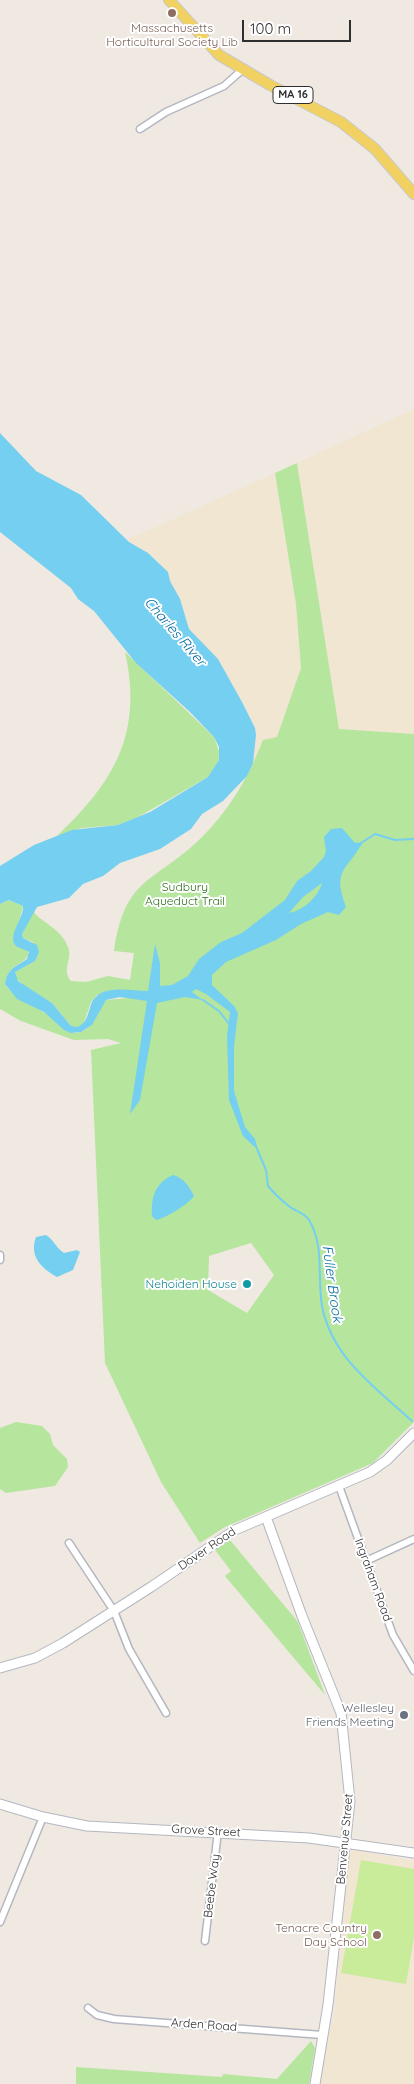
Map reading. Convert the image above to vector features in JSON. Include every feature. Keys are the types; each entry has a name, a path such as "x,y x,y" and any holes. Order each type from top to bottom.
{"main road":[{"name":"MA 16","path":"169,0 218,55 242,70 341,122 375,149 414,194"}],"street":[{"path":"140,129 166,112 224,86 242,70"},
{"path":"0,1255 0,1260"},
{"name":"Dover Road","path":"0,1668 43,1654 114,1611 224,1536 376,1469 414,1433"},
{"name":"Ingraham Road","path":"339,1486 393,1634 411,1661 414,1671"},
{"name":"Benvenue Street","path":"266,1517 342,1720 350,1795 328,2005 315,2084"},
{"path":"366,1561 414,1539"},
{"path":"69,1543 114,1611 129,1649 166,1713"},
{"name":"Grove Street","path":"0,1804 43,1817 87,1826 218,1831 346,1842 414,1853"},
{"path":"0,1922 43,1817"},
{"name":"Beebe Way","path":"205,1941 218,1831"},
{"name":"Arden Road","path":"88,2008 97,2014 114,2019 322,2035"}],"shaded area":[{"path":"414,409 414,734 339,729 297,463"},
{"path":"275,473 296,604 301,668 277,738 263,741 252,767 255,728 232,683 189,629 180,599 170,581 168,572 148,553 127,540"},
{"name":"Tenacre Country Day School","path":"353,1850 414,1861 414,2084 320,2084 324,2056 335,2009 348,1855"}],"green space":[{"name":"Sudbury Aqueduct Trail","path":"297,463 339,729 414,734 414,1422 373,1463 225,1527 200,1543 161,1482 105,1363 91,1050 121,1043 108,1039 74,1040 21,1021 0,1009 0,904 9,900 23,906 14,943 16,946 27,950 29,954 9,972 5,984 19,998 45,1013 61,1027 75,1033 85,1030 93,1023 106,1000 128,998 97,995 91,1002 83,1025 75,1028 71,1026 52,1003 24,986 15,977 15,972 35,961 33,942 23,938 22,934 33,910 35,914 55,929 65,940 69,951 67,973 71,981 86,982 108,976 130,980 134,953 114,951 125,909 133,895 143,884 182,854 210,829 237,793 251,768 263,740 277,737 301,668 296,604 275,473","holes":["251,1243 274,1275 247,1313 208,1290 209,1256"]},
{"path":"125,652 214,737 220,754 217,766 208,777 138,817 118,825 82,828 57,836 95,795 109,775 120,754 127,731 130,707 130,681"},
{"path":"16,1422 42,1426 50,1434 53,1445 67,1459 68,1467 55,1486 6,1493 0,1489 0,1428"},
{"path":"230,1540 298,1622 325,1695 225,1576 231,1571 215,1550"},
{"path":"361,1860 414,1869 414,1937 406,1984 341,1973"},
{"path":"311,2041 315,2048 309,2084 76,2084 76,2067 222,2077 223,2074 277,2079"}],"water":[{"name":"Charles River","path":"0,433 36,471 81,495 129,542 148,553 168,572 170,581 180,599 189,629 218,659 255,728 256,735 253,763 247,776 223,801 202,814 191,829 160,849 120,863 103,876 83,884 69,898 37,907 22,934 23,938 37,945 39,952 35,961 15,972 18,981 52,1003 71,1026 78,1027 85,1021 93,1000 99,994 114,990 148,991 155,944 160,963 160,986 172,985 188,976 199,959 221,942 242,933 285,900 297,881 311,871 324,857 326,851 324,837 331,829 342,828 355,843 363,842 346,866 341,878 340,885 346,907 339,915 328,912 301,924 276,940 226,962 212,975 212,985 234,1006 238,1013 234,1046 234,1091 245,1127 255,1139 258,1150 243,1136 229,1100 227,1036 230,1012 206,994 196,989 192,992 203,1000 185,997 157,1003 140,1100 130,1114 147,1001 120,997 106,1000 92,1025 81,1032 71,1033 64,1030 44,1012 17,999 5,984 10,971 27,959 29,952 16,946 13,941 23,906 9,900 0,904 0,866 34,845 72,830 118,825 150,812 208,777 219,760 219,747 214,737 190,712 136,663 94,611 78,599 71,588 0,532","holes":["322,883 314,898 305,906 289,913 303,897"]},
{"path":"173,1175 186,1183 194,1196 176,1211 156,1220 152,1216 152,1203 155,1191 162,1182"},
{"path":"46,1235 64,1253 77,1250 80,1252 73,1270 57,1277 41,1265 35,1256 34,1244 36,1237"}],"waterway":[{"path":"361,843 375,834 395,840 414,839"},
{"name":"Fuller Brook","path":"203,1000 219,1011 230,1025"},
{"name":"Fuller Brook","path":"257,1149 266,1170 268,1186 287,1205 303,1214 309,1220 314,1230 319,1251 322,1306 327,1324 335,1341 357,1370 412,1421"}],"place":[{"name":"Massachusetts Horticultural Society Lib","path":"172,13"},
{"name":"Nehoiden House","path":"247,1284"},
{"name":"Wellesley Friends Meeting","path":"404,1715"},
{"name":"Tenacre Country Day School","path":"377,1935"}]}
